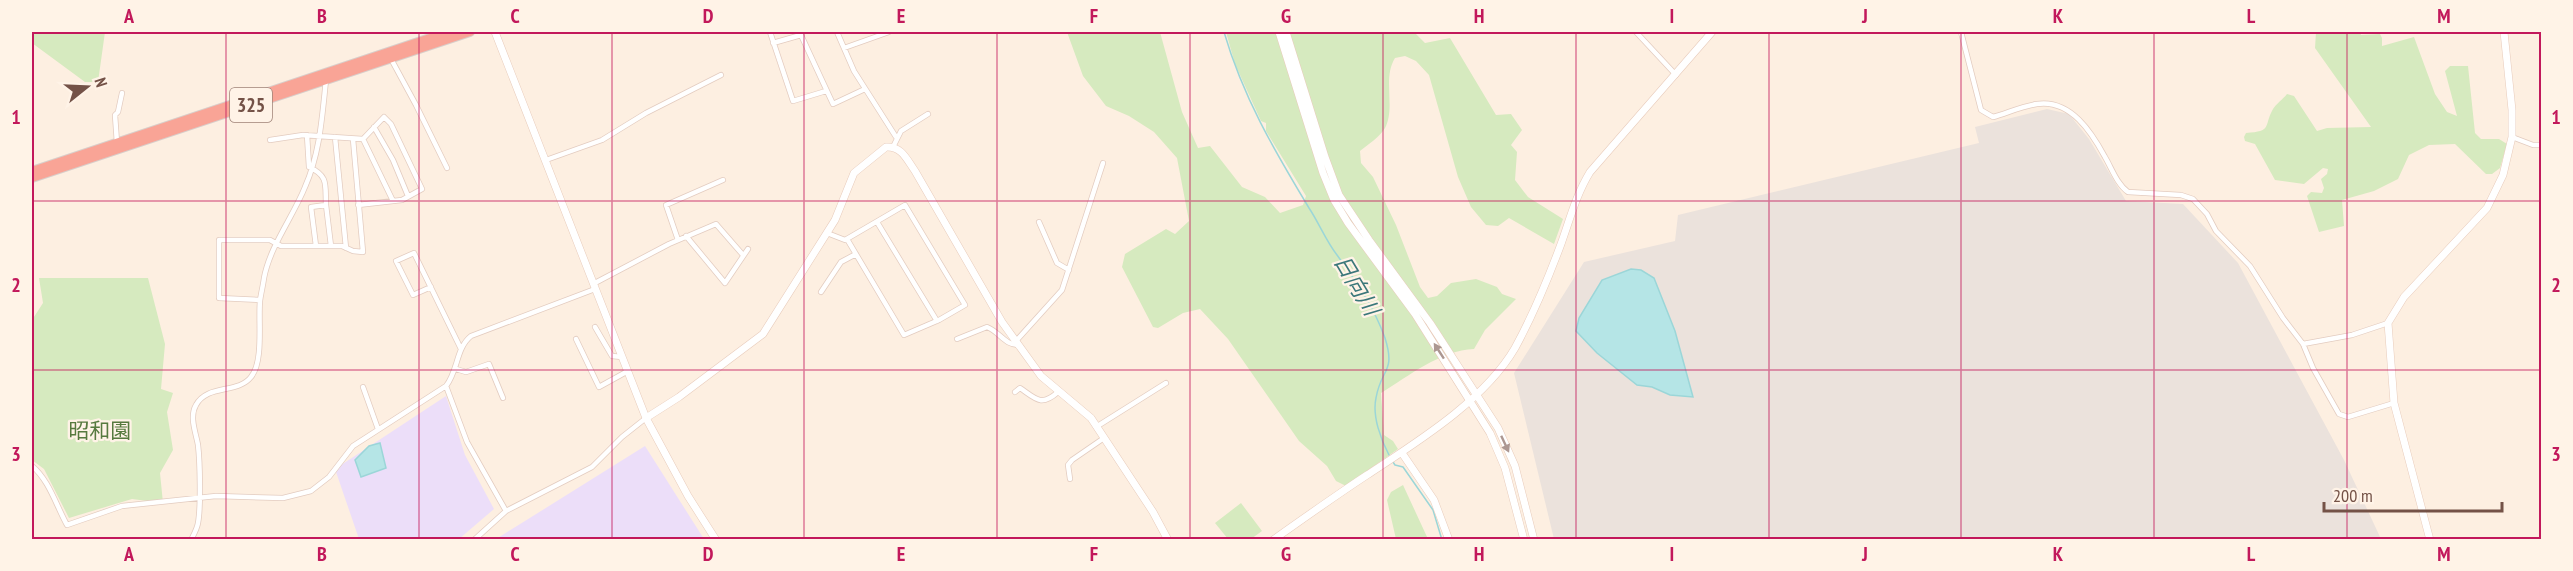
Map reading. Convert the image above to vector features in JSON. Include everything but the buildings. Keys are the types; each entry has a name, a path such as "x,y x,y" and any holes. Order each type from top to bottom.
{"highway":[{"name":"325","path":"389,55 448,32"},
{"name":"325","path":"32,171 389,55 470,32"},
{"name":"325","path":"32,178 325,76"}],"street":[{"path":"495,32 646,418 688,496 716,540"},
{"path":"770,32 793,101 826,90"},
{"path":"837,32 865,89 896,137"},
{"path":"844,48 886,32"},
{"path":"1279,32 1323,173 1334,200 1348,223 1415,314 1490,433 1505,468 1524,540"},
{"path":"1286,32 1339,195 1368,240 1430,323 1498,428 1515,466 1534,540"},
{"path":"1636,32 1676,75"},
{"path":"1273,540 1427,436 1477,393 1513,351 1527,326 1556,259 1581,186 1590,172 1712,32"},
{"path":"1961,32 1981,110 1993,117 2038,104 2062,108 2076,116 2093,135 2118,182 2128,192 2181,195 2193,199 2207,214 2216,231 2250,266 2283,318 2303,344 2313,368 2339,414 2348,417 2394,403"},
{"path":"2430,540 2394,403 2388,323 2404,297 2487,208 2503,175 2512,137 2512,110 2504,32"},
{"path":"773,43 801,35 826,90 835,104 865,89"},
{"path":"389,55 447,168"},
{"path":"546,160 602,140 646,113 721,75"},
{"path":"191,540 198,526 199,448 193,416 195,406 202,397 246,382 255,369 259,347 260,300 269,258 312,168 320,136 325,76"},
{"path":"117,143 115,115 118,112 122,93"},
{"path":"892,147 901,131 928,114"},
{"path":"270,140 307,135 363,139 384,117 400,142 422,189 393,201 358,206"},
{"path":"374,126 393,160 408,196"},
{"path":"307,135 309,167 322,174 325,179 331,246"},
{"path":"335,137 346,248"},
{"path":"2512,137 2533,145 2541,145"},
{"path":"260,300 219,298 219,240 270,240 281,246 331,246 363,252 353,139"},
{"path":"363,139 393,201"},
{"path":"474,540 506,511 592,467 622,436 711,374 763,334 828,233 854,173 886,147 892,147 903,153 1017,343 1041,376 1082,410 1096,427 1153,512 1168,540"},
{"path":"1017,343 1062,290 1103,163"},
{"path":"678,240 666,205 723,180"},
{"path":"316,246 311,207 326,205"},
{"path":"828,233 847,239 904,335 937,321 965,305 905,205 847,239"},
{"path":"877,222 937,321"},
{"path":"1040,222 1057,263 1069,270"},
{"path":"32,466 43,479 67,525 122,506 198,497 283,498 310,491 329,477 353,446 446,386 453,377 465,341 480,332 594,286 678,240 716,224 743,255"},
{"path":"686,236 725,283 748,249"},
{"path":"431,287 413,296 396,261 414,253 431,287 461,349"},
{"path":"821,292 841,262 856,254"},
{"path":"2303,344 2352,335 2388,323"},
{"path":"595,327 612,356 622,357"},
{"path":"957,339 987,327 994,330 1005,341 1017,343"},
{"path":"576,339 599,387 628,371"},
{"path":"456,369 466,372 489,364 503,398"},
{"path":"1096,427 1166,383"},
{"path":"446,386 467,442 506,511"},
{"path":"363,387 378,429"},
{"path":"1015,392 1020,388 1040,401 1045,401 1058,392"},
{"path":"1070,479 1068,465 1072,460 1104,438"},
{"path":"1399,455 1434,500 1449,540"}],"shaded area":[{"path":"2047,109 2069,114 2089,139 2126,201 2183,204 2238,263 2344,460 2381,539 1554,539 1514,373 1584,262 1675,241 1678,215 1979,143 1975,127"},
{"path":"446,396 465,455 494,509 459,539 359,539 335,469"},
{"path":"645,446 704,539 496,539 525,521"}],"green space":[{"path":"32,32 105,32 98,82 85,82 32,43"},
{"path":"1067,32 1160,32 1182,112 1198,148 1210,146 1242,187 1265,197 1280,213 1303,205 1306,196 1266,131 1266,123 1261,121 1235,64 1226,32 1414,32 1425,43 1450,38 1496,115 1511,114 1522,130 1511,145 1517,152 1515,180 1528,197 1563,219 1554,244 1509,218 1498,226 1486,225 1471,207 1458,177 1429,75 1416,61 1405,56 1395,58 1391,66 1388,120 1380,135 1360,151 1361,163 1373,177 1396,225 1420,287 1428,298 1437,296 1451,283 1476,279 1497,287 1502,294 1516,299 1485,330 1474,349 1462,350 1437,359 1381,393 1384,435 1393,441 1398,449 1346,486 1336,481 1327,466 1299,441 1228,339 1200,309 1183,313 1158,328 1153,327 1122,267 1125,254 1166,229 1175,234 1189,221 1177,158 1154,132 1129,116 1106,106 1083,76"},
{"path":"2316,32 2380,34 2382,46 2414,37 2435,94 2447,112 2457,116 2445,71 2450,66 2468,66 2475,133 2481,139 2499,139 2507,144 2500,168 2492,174 2486,174 2455,144 2429,145 2409,155 2398,179 2374,191 2342,200 2344,226 2319,232 2307,196 2311,192 2322,193 2324,188 2321,179 2327,174 2328,169 2323,168 2304,184 2275,180 2255,144 2245,141 2244,137 2246,133 2260,131 2266,127 2273,109 2287,94 2294,96 2317,131 2327,128 2371,127 2315,48"},
{"name":"昭和園","path":"39,278 148,278 165,344 161,389 173,393 167,412 173,450 160,473 163,503 132,499 69,518 44,469 32,460 32,320 43,303"},
{"path":"1403,485 1428,539 1396,539 1387,500 1391,492"},
{"path":"1241,503 1262,531 1251,539 1228,539 1215,523"}],"water":[{"path":"1631,269 1641,270 1654,278 1675,331 1693,397 1670,395 1652,387 1637,385 1597,353 1576,331 1579,318 1602,280"},
{"path":"380,443 386,468 361,477 355,460 369,446"}],"waterway":[{"name":"日向川","path":"1224,32 1240,79 1272,144 1329,244 1364,295 1381,327 1389,358 1378,388 1375,412 1380,435 1389,455"},
{"name":"日向川","path":"1393,462 1403,467 1433,510 1442,540"}]}
